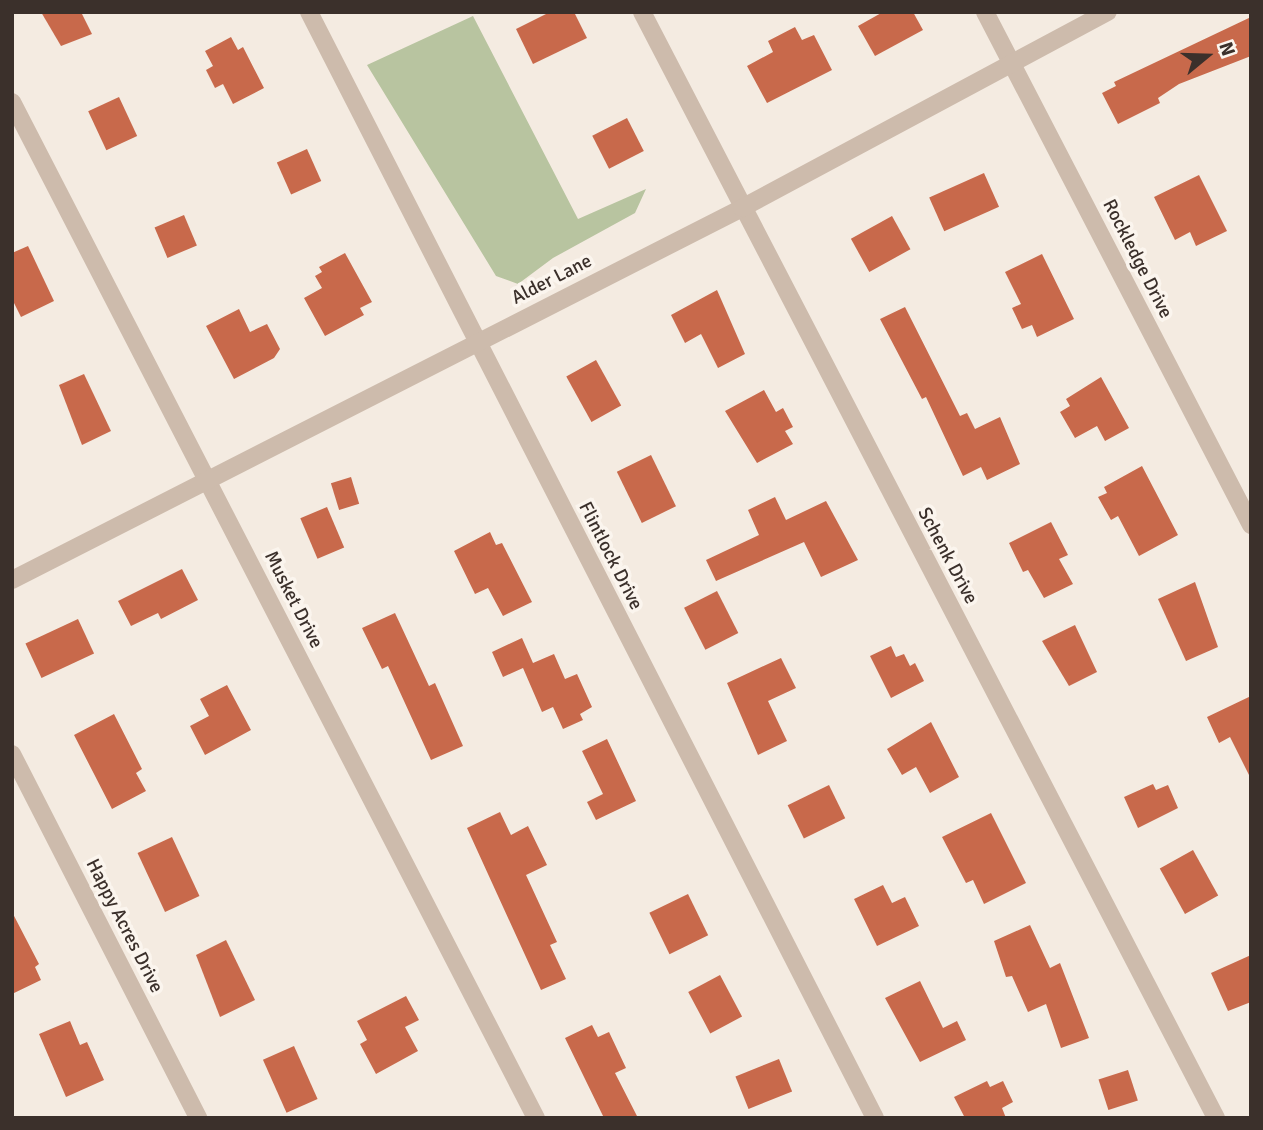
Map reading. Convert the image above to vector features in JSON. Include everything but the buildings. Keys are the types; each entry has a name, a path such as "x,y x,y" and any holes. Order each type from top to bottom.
{"street":[{"name":"Flintlock Drive","path":"309,12 875,1118"},
{"name":"Schenk Drive","path":"642,12 1216,1118"},
{"name":"Rockledge Drive","path":"985,12 1251,525"},
{"name":"Alder Lane","path":"12,580 206,478 742,208 1010,61 1108,12"},
{"name":"Musket Drive","path":"12,102 536,1118"},
{"name":"Happy Acres Drive","path":"12,754 198,1118"}],"green space":[{"path":"473,16 578,219 646,189 635,213 553,258 518,284 496,276 367,65"}]}
